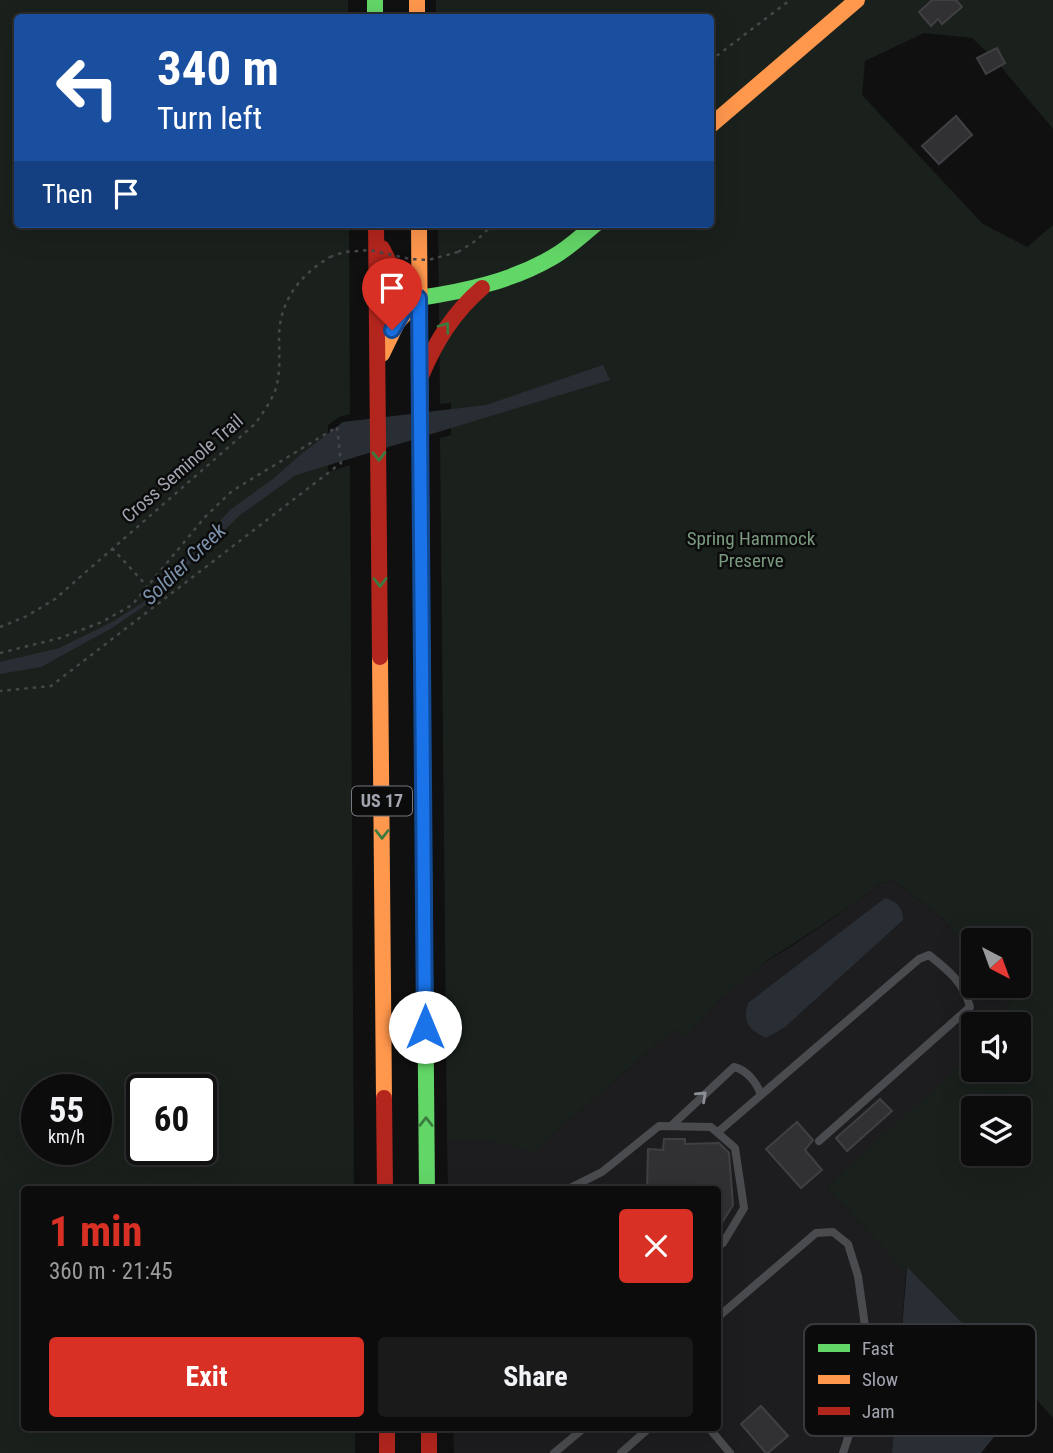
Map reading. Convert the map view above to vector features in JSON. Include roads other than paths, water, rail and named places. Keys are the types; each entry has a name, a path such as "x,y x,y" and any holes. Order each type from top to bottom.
{"main road":[{"path":"714,123 857,0"},
{"name":"US 17","path":"419,228 427,1186"},
{"path":"378,364 392,330 404,310 419,298 484,286 554,256 591,228"},
{"path":"376,229 391,273 403,287 419,298"},
{"name":"US 17","path":"376,229 385,1186"},
{"path":"420,378 437,337 461,306 484,286"},
{"path":"387,1431 387,1453"},
{"path":"429,1431 429,1453"}],"lane":[{"path":"718,1132 919,958 929,955 966,991 970,1007 819,1141"},
{"path":"671,1126 734,1067 742,1069 758,1086 761,1095"},
{"path":"574,1186 602,1172 659,1126 712,1127 735,1148 744,1208 721,1245"},
{"path":"721,1314 816,1233 833,1232 848,1244 858,1276 865,1324"},
{"path":"554,1453 580,1431"},
{"path":"621,1453 646,1431"},
{"path":"712,1431 730,1453"},
{"path":"843,1453 849,1436"}],"water":[{"name":"Soldier Creek","path":"603,365 610,380 296,475 239,516 153,600 112,628 41,667 0,674 0,662 59,648 112,622 147,600 231,509 343,422 486,405"},
{"path":"885,898 898,906 903,920 785,1027 766,1038 748,1025 748,1003"},
{"path":"907,1267 963,1324 902,1324"},
{"path":"893,1436 995,1436 981,1453 892,1453"}],"park label":[{"name":"Spring Hammock Preserve","path":"751,549"}]}
